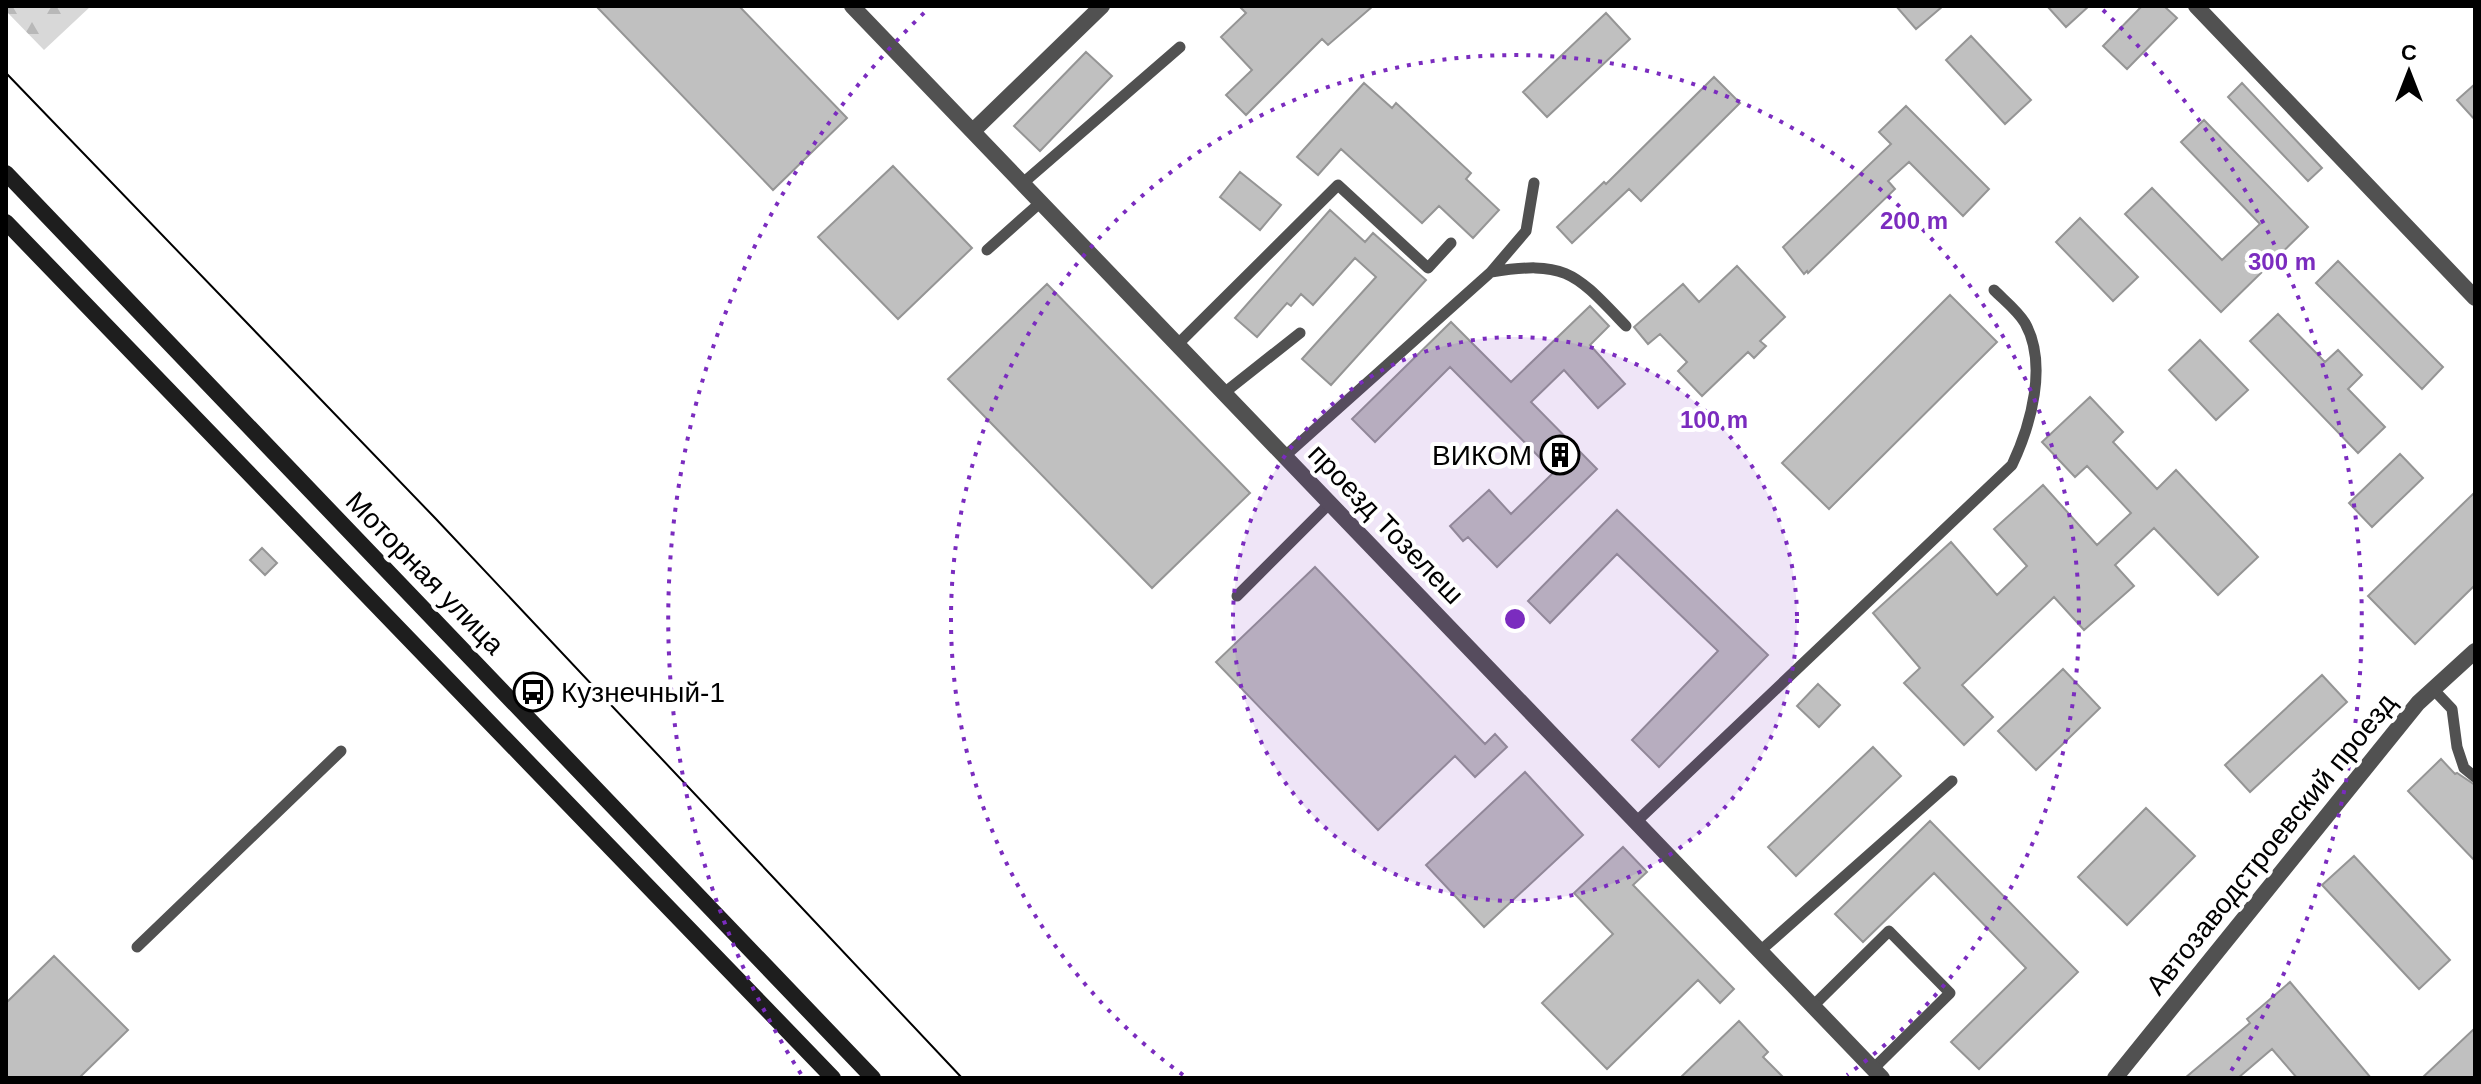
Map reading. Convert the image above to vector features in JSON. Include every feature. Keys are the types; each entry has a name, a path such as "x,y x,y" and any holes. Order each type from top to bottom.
{"main road":[{"name":"Моторная улица","path":"6,173 873,1078"},
{"name":"Моторная улица","path":"6,222 833,1078"}],"street":[{"name":"проезд Тозелеш","path":"852,6 1878,1073"},
{"path":"973,131 1102,6"},
{"path":"2196,6 2475,298"},
{"name":"Автозаводстроевский проезд","path":"2115,1078 2418,703 2475,651"}],"lane":[{"path":"1023,183 1180,47"},
{"path":"1285,456 1491,272 1526,231 1534,183"},
{"path":"1177,345 1338,185 1428,268 1451,243"},
{"path":"987,250 1041,202"},
{"path":"1491,272 1515,268 1556,268 1584,282 1626,326"},
{"path":"1636,822 2012,465 2029,418 2034,393 2034,347 2024,322 1994,290"},
{"path":"1224,393 1300,333"},
{"path":"1237,596 1330,503"},
{"path":"2433,689 2452,709 2457,747 2464,768 2475,777"},
{"path":"137,947 341,751"},
{"path":"1760,951 1952,781"},
{"path":"1813,1006 1889,931 1950,993 1878,1073"}],"green space":[{"path":"6,6 91,6 44,50 6,11"}],"building":[{"path":"596,6 739,6 847,118 773,190"},
{"path":"1239,6 1373,6 1328,45 1322,39 1246,115 1226,95 1252,70 1221,37 1246,13"},
{"path":"1896,6 1943,6 1916,29"},
{"path":"2047,6 2089,6 2066,27"},
{"path":"2142,6 2164,6 2177,18 2127,69 2103,46"},
{"path":"1606,13 1630,39 1547,117 1523,92"},
{"path":"1971,36 2031,100 2005,124 1946,60"},
{"path":"1086,52 1112,76 1040,151 1014,126"},
{"path":"1714,77 1740,103 1641,201 1629,189 1572,243 1557,227 1604,182 1606,184"},
{"path":"1364,83 1392,108 1396,103 1471,173 1466,179 1499,210 1473,238 1439,206 1422,223 1341,149 1318,175 1297,157"},
{"path":"2242,83 2322,168 2308,181 2228,97"},
{"path":"2475,84 2475,120 2457,100"},
{"path":"1906,106 1989,189 1963,216 1909,162 1888,181 1895,189 1804,274 1783,247 1891,144 1879,132"},
{"path":"2204,120 2308,227 2221,312 2125,214 2152,188 2222,260 2260,224 2181,142"},
{"path":"893,166 972,248 898,319 818,237"},
{"path":"1240,172 1281,205 1260,230 1220,197"},
{"path":"1330,210 1365,242 1373,233 1426,280 1331,385 1302,359 1376,277 1355,258 1313,305 1301,294 1291,306 1287,303 1257,337 1235,318"},
{"path":"2080,218 2138,277 2113,301 2056,242"},
{"path":"2338,261 2443,367 2422,389 2316,283"},
{"path":"1737,266 1785,317 1760,341 1766,346 1754,358 1748,352 1702,396 1678,371 1687,362 1660,334 1648,344 1634,327 1683,284 1699,302"},
{"path":"1047,284 1250,493 1152,588 948,379"},
{"path":"1950,295 1997,342 1829,509 1782,463"},
{"name":"ВИКОМ","path":"1590,306 1609,326 1590,345 1625,384 1598,408 1564,370 1531,402 1597,469 1497,567 1468,537 1463,541 1450,526 1489,490 1511,514 1554,472 1450,367 1375,442 1352,419 1451,322 1511,382"},
{"path":"2278,314 2325,362 2338,350 2362,375 2348,389 2385,427 2358,453 2250,341"},
{"path":"2200,340 2248,390 2216,420 2169,370"},
{"path":"2090,397 2123,432 2113,442 2157,489 2176,470 2258,557 2218,595 2154,528 2115,565 2134,586 2084,630 2054,597 1962,685 1993,717 1964,745 1904,683 1920,668 1873,613 1951,542 1997,595 2027,566 1994,529 2043,485 2097,545 2131,513 2087,466 2075,477 2042,442"},
{"path":"2400,454 2423,478 2372,527 2349,503"},
{"path":"2475,492 2475,585 2415,644 2368,596"},
{"path":"1617,510 1768,655 1659,767 1632,740 1718,651 1617,554 1550,623 1528,601"},
{"path":"262,548 277,563 265,575 250,560"},
{"path":"1315,567 1485,744 1495,734 1507,747 1475,777 1455,756 1378,830 1216,662"},
{"path":"2063,669 2100,708 2036,770 1998,731"},
{"path":"2322,675 2347,702 2250,792 2225,765"},
{"path":"1818,684 1840,705 1819,727 1797,706"},
{"path":"1873,747 1901,776 1796,876 1768,847"},
{"path":"2441,759 2455,774 2475,785 2475,861 2408,791"},
{"path":"1525,772 1583,835 1484,927 1426,865"},
{"path":"2146,808 2195,856 2127,925 2078,877"},
{"path":"1930,821 2078,972 1979,1069 1951,1042 2026,968 1934,873 1863,942 1835,914"},
{"path":"1623,847 1647,872 1633,885 1734,989 1720,1003 1698,980 1607,1069 1542,1003 1613,934 1574,893"},
{"path":"2354,856 2450,960 2419,989 2322,885"},
{"path":"54,956 128,1030 79,1078 6,1078 6,1003"},
{"path":"2290,982 2371,1078 2297,1078 2272,1049 2238,1078 2185,1078 2250,1023 2247,1019"},
{"path":"1739,1021 1768,1052 1763,1057 1784,1078 1680,1078"},
{"path":"2475,1028 2475,1078 2422,1078"}],"tram line":[{"path":"6,73 436,519 962,1078"}],"place":[{"name":"ВИКОМ","path":"1560,455"},
{"name":"Кузнечный-1","path":"533,692"}]}
